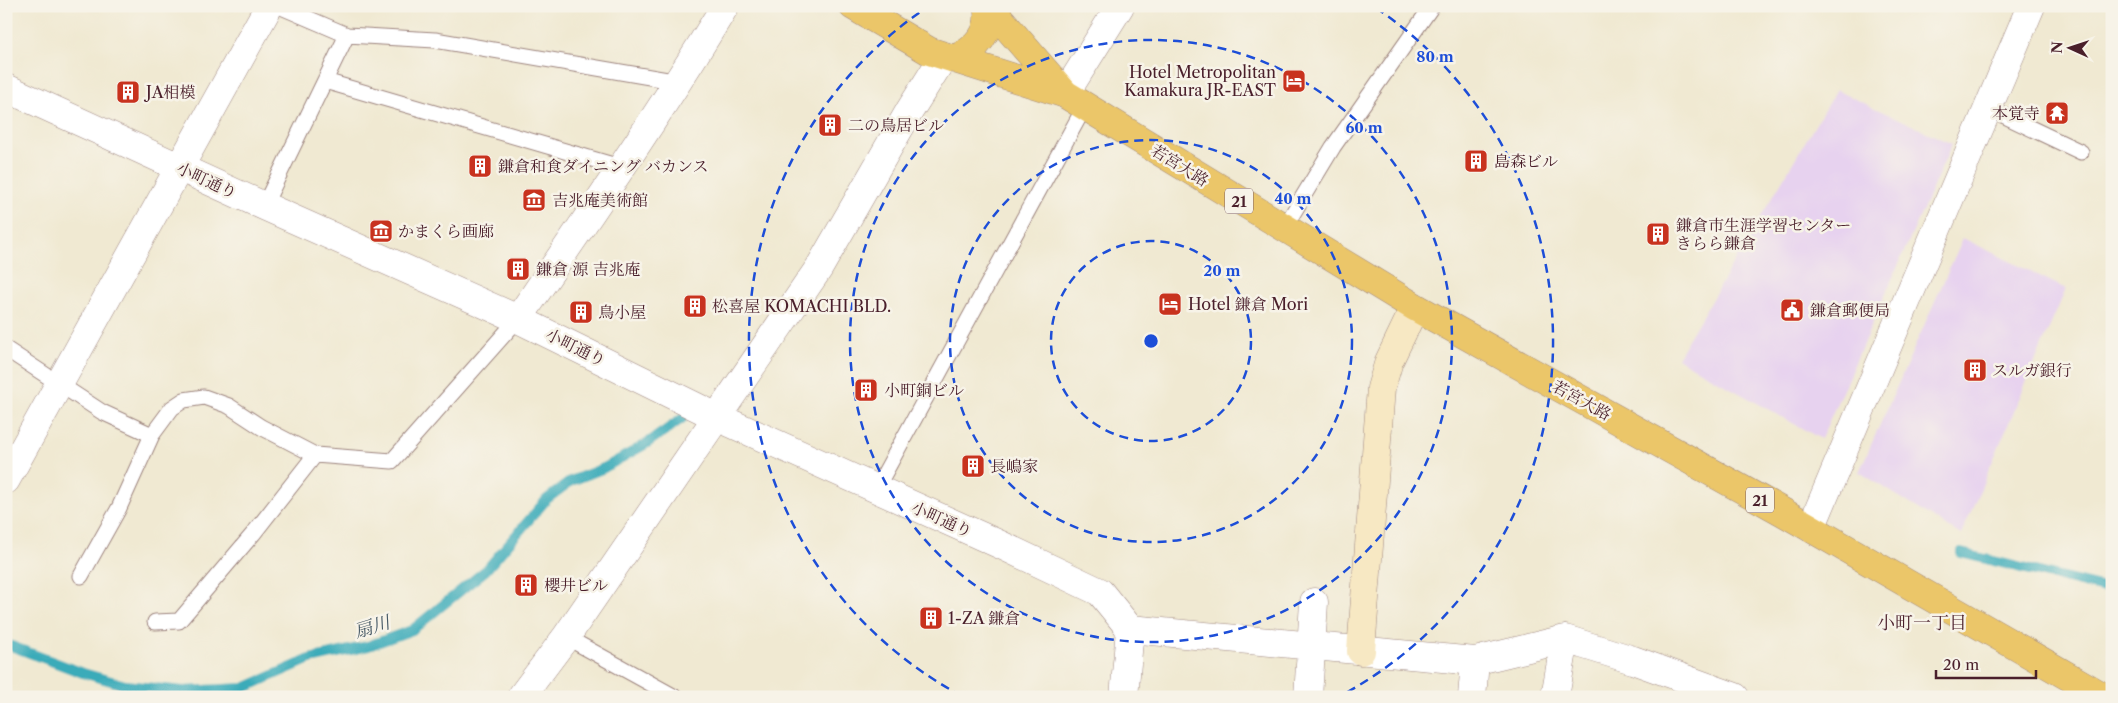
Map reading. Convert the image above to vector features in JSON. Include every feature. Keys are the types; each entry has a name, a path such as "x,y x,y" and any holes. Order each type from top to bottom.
{"main road":[{"name":"若宮大路","path":"853,6 930,51 1075,100 1414,307 1810,528 2097,695"},
{"name":"若宮大路","path":"988,6 1075,100"},
{"path":"949,57 968,53 978,44 984,34 989,14 988,6"},
{"path":"1361,651 1381,388 1389,361 1414,307"}],"street":[{"path":"6,480 269,6"},
{"path":"518,319 623,168 679,82 725,6"},
{"path":"1075,100 1120,6"},
{"path":"1810,528 2031,6"},
{"path":"521,697 566,637 819,268 910,110 949,57"},
{"name":"小町通り","path":"9,98 181,167 518,319 717,418 1100,592 1130,629"},
{"path":"1308,697 1314,602"},
{"path":"1124,697 1130,629 1475,661 1565,639 1633,660 1734,697"},
{"path":"1556,697 1565,639"},
{"path":"1472,697 1475,661"}],"lane":[{"path":"279,6 347,35 435,40 679,82"},
{"path":"1284,228 1332,147 1432,6"},
{"path":"264,206 347,35"},
{"path":"325,81 623,168"},
{"path":"876,489 1075,100"},
{"path":"1988,108 2081,152"},
{"path":"81,576 119,508 152,435 172,408 184,400 204,398 230,406 261,427 315,455 392,461 518,319"},
{"path":"6,349 102,412 152,435"},
{"path":"155,622 179,622 253,534 315,455"},
{"path":"566,637 675,697"}],"shaded area":[{"path":"1836,90 1952,144 1821,439 1677,358"},
{"path":"1963,238 2066,289 1961,535 1859,472"}],"waterway":[{"name":"扇川","path":"6,644 83,673 125,685 183,691 244,688 310,659 368,646 412,630 486,570 547,499 571,481 604,468 646,444 683,418"},
{"path":"1961,553 2112,590"}],"place":[{"name":"Hotel Metropolitan Kamakura JR-EAST","path":"1294,81"},
{"name":"JA相模","path":"128,92"},
{"name":"本覚寺","path":"2057,113"},
{"name":"二の鳥居ビル","path":"830,125"},
{"name":"島森ビル","path":"1476,161"},
{"name":"鎌倉和食ダイニング バカンス","path":"480,166"},
{"name":"吉兆庵美術館","path":"534,200"},
{"name":"かまくら画廊","path":"381,231"},
{"name":"鎌倉市生涯学習センター きらら鎌倉","path":"1658,234"},
{"name":"鎌倉 源 吉兆庵","path":"518,269"},
{"name":"Hotel 鎌倉 Mori","path":"1170,304"},
{"name":"松喜屋 KOMACHI BLD.","path":"695,306"},
{"name":"鎌倉郵便局","path":"1792,310"},
{"name":"鳥小屋","path":"581,312"},
{"name":"スルガ銀行","path":"1975,370"},
{"name":"小町銅ビル","path":"866,390"},
{"name":"長嶋家","path":"973,466"},
{"name":"櫻井ビル","path":"526,585"},
{"name":"1-ZA 鎌倉","path":"931,618"}],"district":[{"name":"小町一丁目","path":"1922,623"}]}
